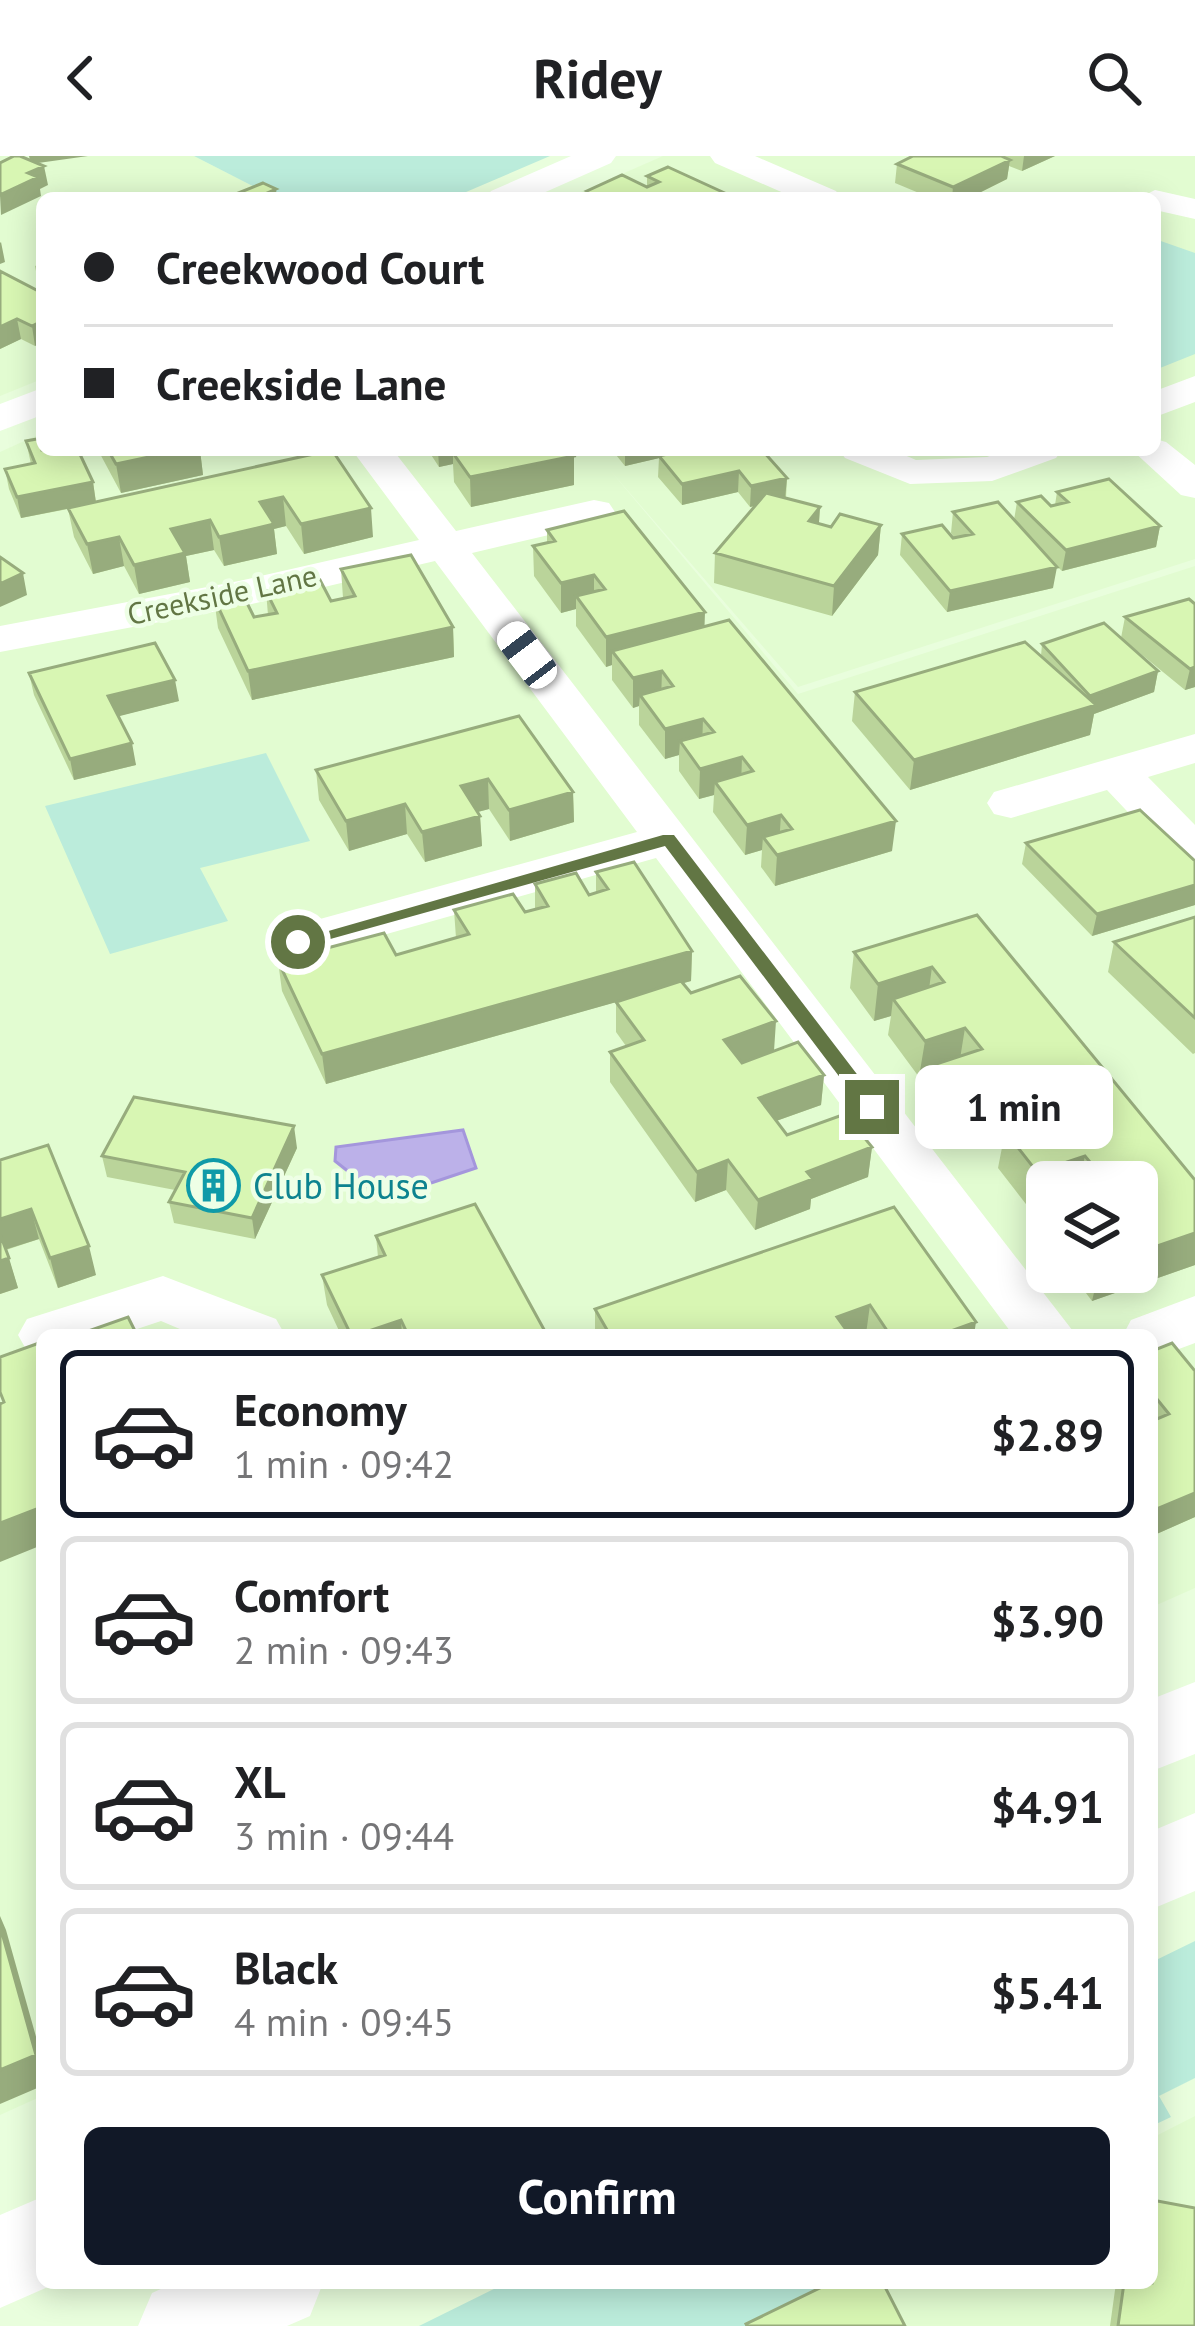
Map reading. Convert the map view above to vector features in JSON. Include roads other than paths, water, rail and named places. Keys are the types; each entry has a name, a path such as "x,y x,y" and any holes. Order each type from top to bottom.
{"main road":[{"path":"1158,1733 1195,1717"},
{"path":"1158,1868 1195,1850"},
{"path":"0,2262 36,2246"},
{"path":"185,2326 264,2289"}],"street":[{"path":"517,192 598,156"},
{"path":"727,156 810,192"},
{"path":"1161,202 1195,209"},
{"path":"1161,402 1195,388"},
{"path":"1,417 36,402"},
{"path":"376,456 1041,1329"},
{"path":"873,456 910,472 992,469 1026,456"},
{"path":"1159,456 1195,486"},
{"name":"Creekside Lane","path":"0,639 239,594 594,512"},
{"path":"1011,803 1195,748"},
{"path":"1117,773 1195,854"},
{"path":"298,942 668,839"},
{"path":"67,1329 163,1298 240,1329"},
{"path":"1158,1334 1195,1319"},
{"path":"0,1350 36,1339"}],"place":[{"name":"Club House","path":"214,1185"}]}
